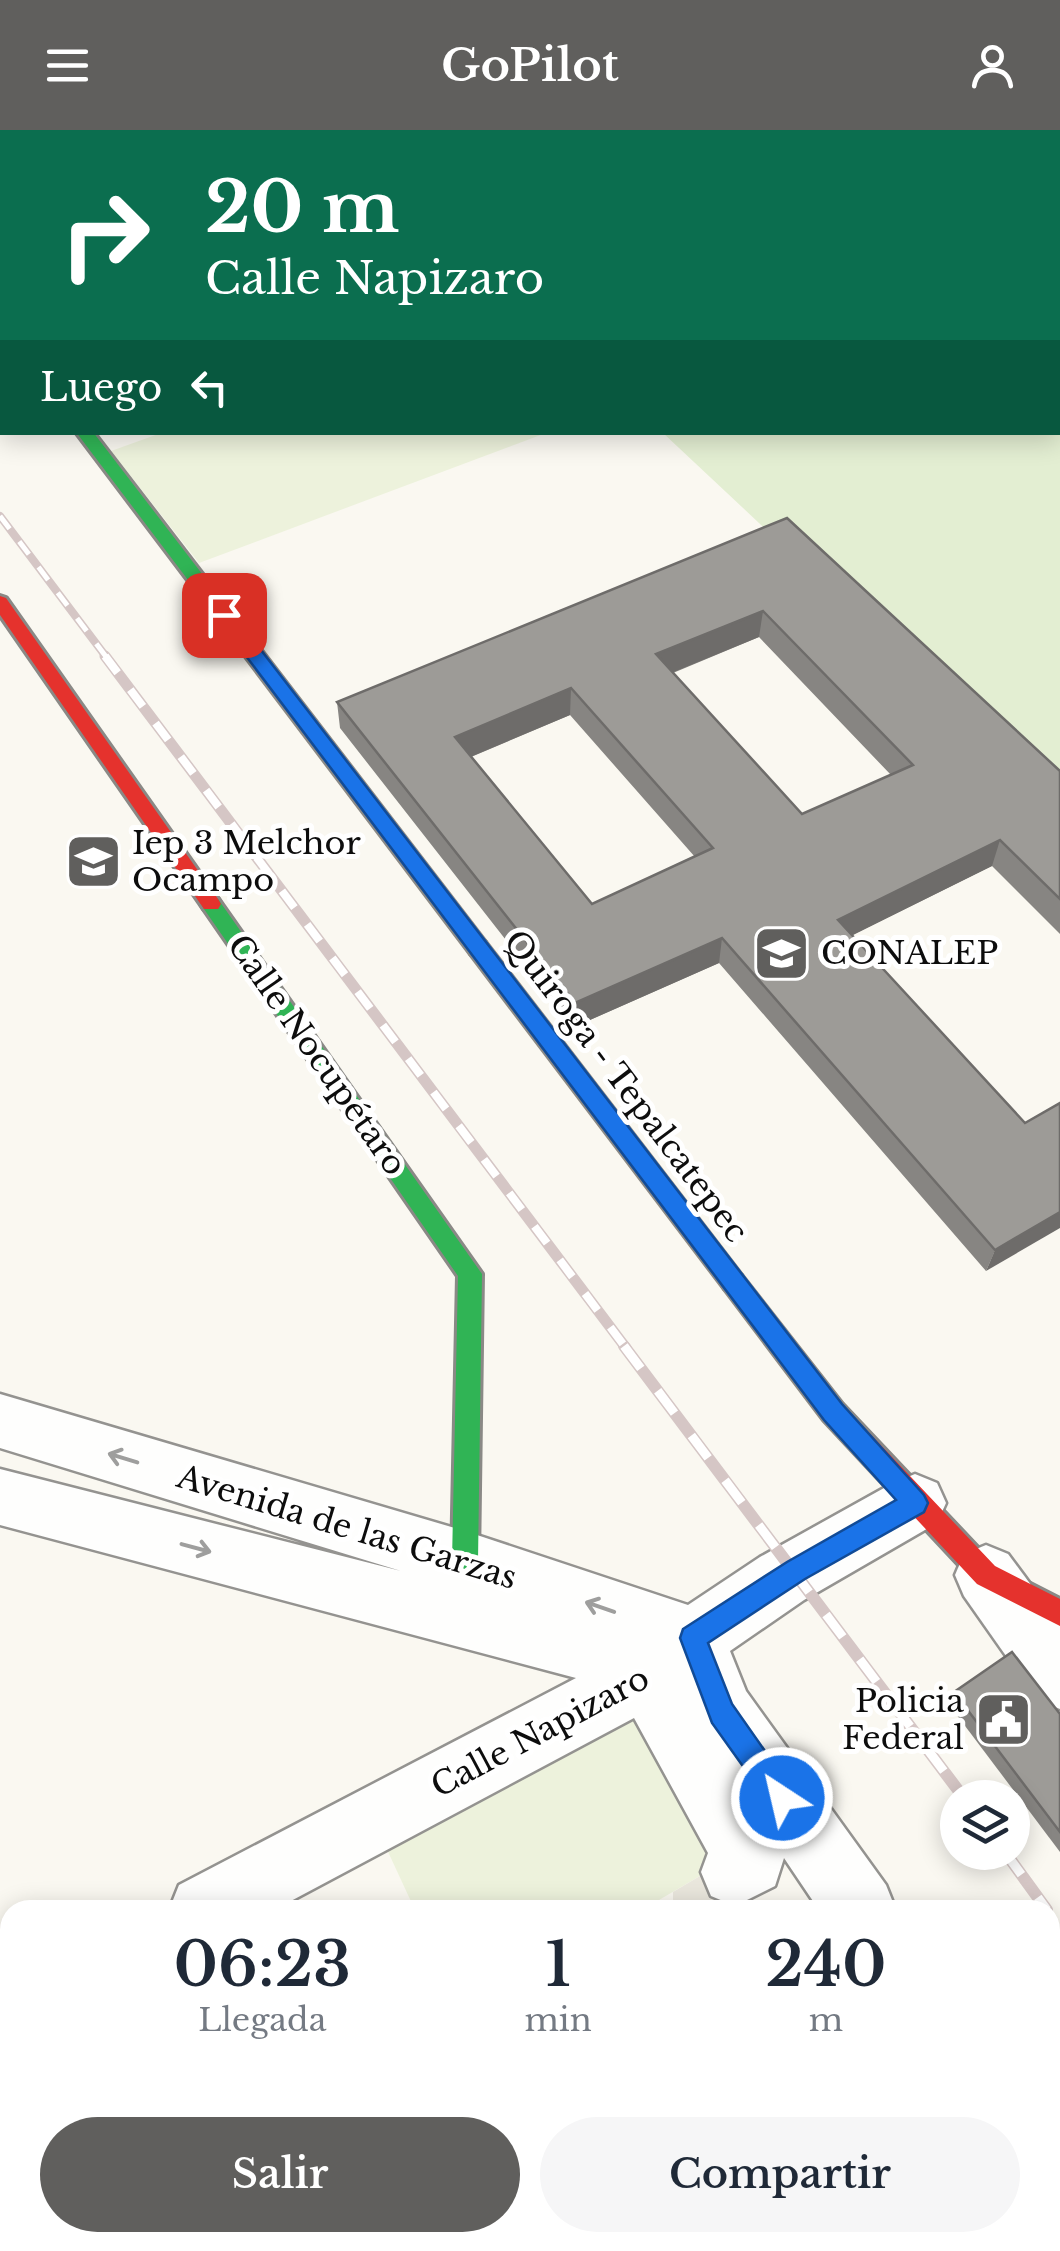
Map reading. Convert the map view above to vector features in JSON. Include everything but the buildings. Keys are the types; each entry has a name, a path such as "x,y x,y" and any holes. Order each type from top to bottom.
{"main road":[{"name":"Quiroga - Tepalcatepec","path":"86,435 833,1412 986,1574 1060,1614"},
{"name":"Calle Nocupétaro","path":"0,602 470,1274 465,1561"}],"street":[{"name":"Avenida de las Garzas","path":"0,1421 465,1561 664,1662"},
{"name":"Avenida de las Garzas","path":"0,1497 664,1662"},
{"name":"Calle Napizaro","path":"223,1900 664,1662 796,1570 915,1503"},
{"path":"986,1574 1060,1677"},
{"path":"664,1662 722,1713 854,1900"},
{"path":"664,1662 667,1674 659,1700 751,1862 734,1872"}],"green space":[{"path":"156,435 541,435 199,563 111,451"},
{"path":"665,435 1060,435 1060,805"},
{"path":"638,1702 727,1860 659,1900 410,1900 383,1841"}],"shaded area":[{"path":"727,1860 749,1900 673,1900 673,1892"}],"railway":[{"path":"0,516 107,658"},
{"path":"105,656 626,1348"},
{"path":"624,1346 950,1780"},
{"path":"1018,1870 1040,1900"}],"traffic: fast":[{"path":"86,435 478,948"},
{"path":"211,904 470,1274 465,1561"}],"traffic: slow":[{"path":"478,948 733,1282"}],"traffic: jam":[{"path":"0,602 211,904"},
{"path":"733,1282 833,1412 986,1575 1060,1613"}],"place":[{"name":"Iep 3 Melchor Ocampo","path":"93,861"},
{"name":"CONALEP","path":"782,953"},
{"name":"Policia Federal","path":"1003,1719"}],"route":[{"path":"224,615 833,1412 915,1503 796,1570 693,1638 722,1713 782,1798"}]}
